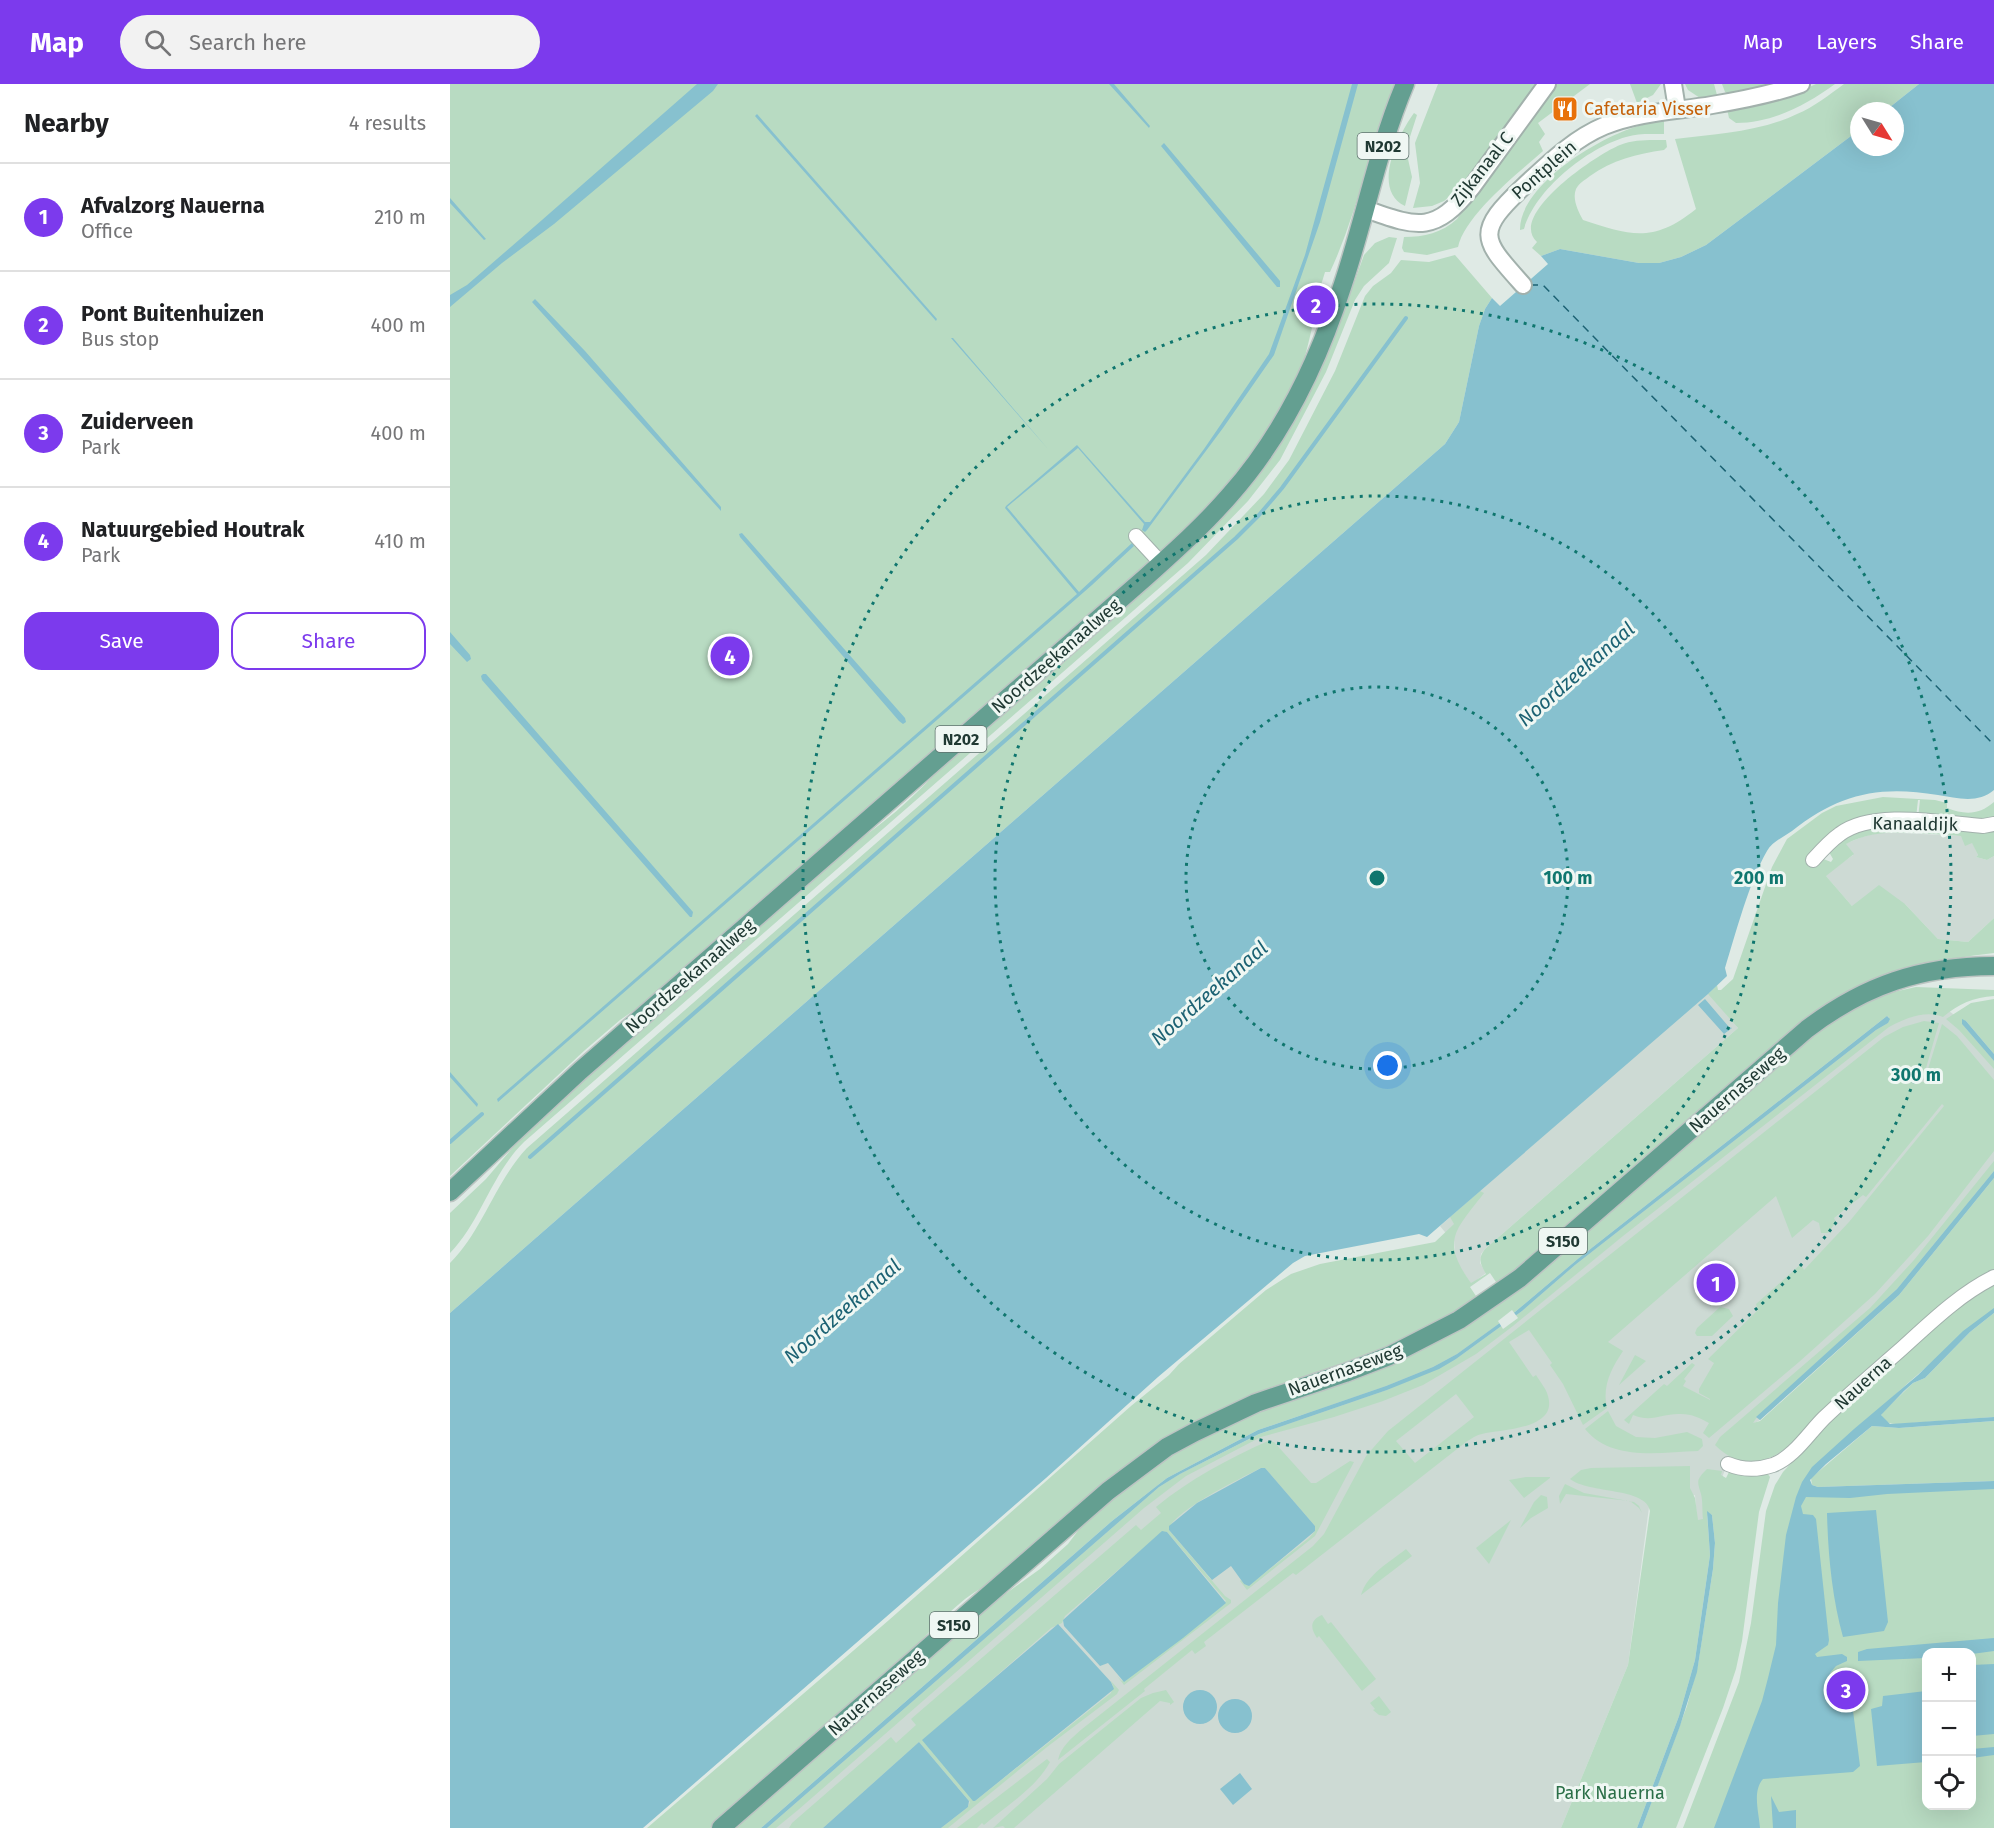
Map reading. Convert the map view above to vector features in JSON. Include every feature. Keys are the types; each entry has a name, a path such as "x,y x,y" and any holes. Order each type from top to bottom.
{"main road":[{"name":"N202","path":"1365,209 1382,149 1405,84"},
{"name":"Noordzeekanaalweg","path":"450,1192 579,1071 1161,563 1207,520 1244,478 1294,403 1316,358 1332,317 1365,209"},
{"name":"Nauernaseweg","path":"722,1828 1108,1491 1167,1447 1256,1403 1389,1356 1474,1312 1520,1278 1807,1029 1831,1011 1889,982 1937,970 1994,966"}],"street":[{"name":"Zijkanaal C","path":"1365,209 1412,224 1427,223 1447,214 1472,187 1547,84"},
{"path":"1673,84 1677,109 1712,105 1780,91 1801,84"},
{"name":"Pontplein","path":"1523,285 1494,252 1490,244 1488,236 1491,224 1502,209 1545,166 1587,135 1619,121 1677,109"},
{"path":"1136,536 1161,563"},
{"name":"Kanaaldijk","path":"1813,860 1839,834 1870,821 1906,820 1983,826 1994,824"},
{"name":"Nauerna","path":"1728,1464 1750,1469 1758,1468 1773,1464 1787,1456 1830,1412 1944,1311 1965,1294 1994,1277"}],"shaded area":[{"path":"1881,832 1961,836 1972,842 1978,855 1976,857 1987,860 1994,856 1994,918 1968,942 1938,939 1905,904 1852,906 1825,875 1853,855 1845,844"},
{"path":"1708,992 1738,1028 1485,1249 1481,1254 1480,1263 1486,1273 1471,1284 1456,1261 1454,1240 1440,1226"},
{"path":"1945,1008 1961,1020 1994,1054 1994,1178 1899,1295 1753,1424 1734,1446 1706,1520 1697,1520 1695,1495 1649,1507 1628,1665 1561,1828 761,1828 1157,1485 1515,1312 1579,1258 1887,1016"}],"green space":[{"path":"450,84 1395,84 1340,249 1330,272 1325,272 1311,318 1314,320 1302,369 1265,436 1225,490 1163,552 1154,556 1149,564 652,998 620,1020 585,1050 450,1176"},
{"path":"1438,84 1538,84 1455,192 1444,201 1432,206 1413,208 1420,183 1415,143"},
{"path":"1556,84 1590,84 1538,123 1545,134 1539,142 1543,151 1481,208 1458,247 1427,255 1404,252 1402,248 1404,237 1432,233 1445,228 1457,219"},
{"path":"1630,84 1661,84 1653,95 1637,103"},
{"path":"1685,84 1714,84 1717,95 1700,98 1688,90"},
{"path":"1722,84 1777,84 1778,85 1728,94"},
{"path":"1816,84 1835,84 1801,106 1776,116 1736,123 1729,118 1727,109 1803,90"},
{"path":"1844,84 1919,84 1896,102 1850,102 1850,137 1706,245 1681,257 1659,263 1639,263 1560,249 1541,256 1532,248 1537,242 1531,230 1534,217 1544,202 1593,160 1620,145 1643,140 1666,140 1667,147 1664,150 1616,162 1598,170 1580,183 1576,189 1575,201 1578,209 1583,220 1615,230 1629,233 1654,232 1681,220 1696,209 1675,139 1768,125 1809,108"},
{"path":"1414,113 1417,115 1408,143 1408,159 1412,177 1405,206 1395,198 1390,188 1389,175 1395,148"},
{"path":"1664,121 1664,134 1640,134 1626,137 1579,161 1564,173 1539,200 1524,229 1520,230 1524,211 1536,192 1575,158 1623,132 1645,124"},
{"path":"1389,237 1397,238 1389,263 1364,286 1355,300 1326,372 1280,460 1248,501 1188,563 524,1142 503,1168 470,1227 450,1253 450,1213 486,1179 520,1139 592,1071 844,850 896,811 943,765 1185,552 1321,367 1364,255 1375,243"},
{"path":"1455,255 1492,298 1479,326 1459,422 1445,444 450,1313 450,1263 471,1236 506,1176 527,1148 1206,555 1264,494 1289,460 1335,371 1365,296 1373,286 1391,273 1401,260 1429,262"},
{"path":"1883,797 1935,800 1947,803 1947,808 1966,813 1983,809 1994,802 1994,820 1981,822 1918,818 1920,800 1918,800 1916,818 1882,817 1856,823 1834,836 1809,859 1813,864 1821,858 1831,862 1833,859 1829,852 1830,847 1858,829 1887,824 1910,824 1915,833 1880,834 1863,837 1846,844 1854,854 1826,876 1852,906 1879,885 1905,904 1938,939 1968,942 1994,918 1994,953 1916,967 1878,979 1835,1000 1792,1031 1516,1271 1498,1285 1490,1273 1470,1287 1478,1299 1391,1347 1281,1386 1225,1409 1163,1444 1108,1484 998,1577 965,1599 913,1650 710,1828 647,1828 1266,1290 1291,1274 1320,1264 1435,1242 1454,1224 1450,1217 1480,1191 1484,1193 1459,1226 1454,1245 1456,1256 1471,1283 1486,1274 1480,1259 1485,1249 1738,1028 1708,994 1717,985 1718,990 1721,990 1733,979 1772,867 1787,839 1822,813 1836,806"},
{"path":"1925,825 1994,826 1994,856 1987,860 1976,857 1978,855 1972,843 1965,846 1961,836 1919,833"},
{"path":"1916,987 1994,990 1994,996 1967,1002 1954,1008 1943,1017 1930,1014 1916,1016 1889,1027 1476,1354 1423,1385 1334,1417 1261,1437 1186,1476 1144,1508 798,1810 776,1828 767,1828 1159,1487 1259,1434 1387,1390 1456,1359 1522,1311 1575,1265 1876,1030 1888,1023 1889,1017 1887,1016 1579,1258 1515,1312 1457,1354 1433,1367 1386,1386 1258,1430 1167,1478 1112,1521 761,1828 734,1828 994,1602 1040,1569 1068,1544 1083,1524 1148,1471 1194,1442 1257,1411 1401,1360 1467,1326 1512,1294 1778,1064 1829,1024 1841,1015 1880,995"},
{"path":"1994,999 1994,1054 1966,1021 1962,1024 1994,1061 1994,1069 1946,1019 1971,1003"},
{"path":"1924,1021 1939,1023 1922,1082 1924,1082 1942,1024 1957,1036 1994,1080 1994,1151 1928,1236 1875,1294 1799,1362 1709,1438 1703,1433 1709,1423 1689,1415 1674,1414 1646,1418 1633,1415 1629,1424 1624,1420 1664,1384 1667,1386 1692,1363 1695,1365 1684,1379 1686,1381 1683,1386 1710,1400 1699,1393 1714,1363 1708,1359 1758,1310 1756,1304 1801,1264 1804,1270 1849,1222 1944,1106 1942,1104 1866,1197 1863,1195 1834,1218 1836,1222 1828,1233 1821,1233 1819,1223 1813,1220 1792,1238 1776,1196 1608,1342 1623,1351 1607,1385 1607,1408 1583,1425 1563,1384 1550,1365 1552,1363 1529,1330 1509,1342 1533,1377 1536,1375 1546,1390 1549,1407 1545,1416 1526,1426 1480,1435 1466,1442 1296,1575 1293,1573 1204,1642 1206,1646 1195,1654 1192,1650 1144,1689 1145,1691 1058,1760 1064,1746 1082,1729 1313,1546 1324,1534 1366,1456 1388,1431 1884,1037 1903,1027","holes":["1456,1394 1474,1417 1415,1463 1396,1441"]},
{"path":"1994,1161 1994,1171 1897,1289 1753,1423 1760,1421 1899,1295 1994,1178 1994,1269 1940,1307 1776,1455 1761,1461 1747,1462 1727,1455 1715,1445 1720,1437 1870,1308 1914,1260"},
{"path":"1994,1285 1994,1309 1908,1383 1814,1469 1798,1497 1994,1487 1994,1828 1683,1828 1739,1682 1751,1623 1766,1511 1775,1485 1783,1472 1833,1418 1958,1307"},
{"path":"1720,1307 1729,1309 1733,1316 1712,1336 1697,1336 1695,1333 1697,1328"},
{"path":"1994,1313 1994,1417 1898,1424 1884,1420 1882,1413 1913,1383 1925,1378 1970,1332"},
{"path":"1635,1355 1646,1361 1619,1385"},
{"path":"1608,1411 1616,1426 1636,1437 1655,1438 1687,1432 1702,1439 1703,1446 1698,1451 1637,1453 1609,1446 1596,1439 1585,1429"},
{"path":"1994,1421 1994,1481 1818,1487 1812,1485 1811,1478 1872,1426 1899,1428"},
{"path":"1268,1441 1274,1442 1311,1483 1316,1483 1350,1461 1354,1462 1315,1536 1247,1590 1241,1580 1244,1584 1257,1579 1309,1538 1315,1531 1315,1526 1265,1468 1225,1487 1182,1514 1169,1530 1225,1596 1231,1600 1231,1603 1124,1685 1117,1676 1122,1681 1226,1601 1167,1532 1162,1532 1065,1616 1062,1623 1051,1628 923,1740 975,1801 1111,1693 1113,1686 1111,1681 1119,1690 1117,1694 1047,1747 948,1828 941,1828 968,1807 970,1802 919,1742 823,1828 789,1828 891,1737 896,1743 916,1725 911,1719 1136,1525 1141,1530 1161,1513 1156,1507 1182,1487 1210,1470"},
{"name":"Park Nauerna","path":"1690,1466 1690,1488 1695,1498 1698,1520 1703,1519 1698,1481 1707,1469 1722,1471 1721,1475 1726,1478 1729,1472 1748,1475 1767,1473 1770,1477 1759,1512 1742,1641 1736,1669 1723,1708 1676,1828 1642,1828 1687,1706 1698,1665 1715,1543 1712,1515 1707,1512 1710,1555 1695,1660 1679,1716 1637,1828 1561,1828 1628,1665 1650,1511 1646,1503 1628,1494 1590,1487 1570,1479 1581,1470 1591,1468"},
{"path":"1526,1477 1550,1478 1524,1498 1509,1480"},
{"path":"1565,1484 1584,1493 1626,1501 1566,1494 1560,1504 1559,1496"},
{"path":"1541,1495 1547,1497 1548,1508 1520,1528 1534,1502"},
{"path":"1511,1520 1489,1564 1476,1548"},
{"path":"1406,1549 1412,1556 1361,1595 1368,1581"},
{"path":"1322,1615 1328,1624 1331,1622 1376,1679 1362,1691 1319,1636 1317,1638 1312,1625"},
{"path":"1166,1690 1174,1702 1170,1705 1170,1703 1160,1701 1014,1828 1003,1826 993,1828 1047,1779 1059,1764 1141,1698"},
{"path":"1379,1696 1391,1712 1386,1716 1379,1715 1370,1703"},
{"path":"1047,1759 1050,1762 1037,1780 984,1825 982,1823 977,1828 957,1828"}],"water":[{"path":"697,84 718,84 713,91 554,224 502,263 450,307 450,295 467,285"},
{"path":"1109,84 1114,84 1150,126 1149,128"},
{"path":"1352,84 1358,84 1320,222 1274,355 1147,530 1145,532 1142,530 1144,524 1078,448 1007,507 1079,592 1132,543 1134,546 498,1102 497,1099 1077,594 1005,508 1006,506 1077,445 1145,522 1150,522 1204,449 1269,354 1305,255"},
{"name":"Noordzeekanaal","path":"1919,84 1994,84 1994,790 1974,799 1896,791 1860,795 1826,808 1775,842 1760,863 1749,892 1725,968 1727,976 1708,994 1427,1237 1419,1234 1305,1256 1293,1263 1158,1377 1046,1478 643,1828 450,1828 450,1313 1445,444 1459,422 1479,326 1485,309 1492,298 1500,306 1548,264 1541,256 1560,249 1639,263 1659,263 1681,257 1706,245 1850,137 1850,156 1904,156 1904,102 1896,102"},
{"path":"757,114 937,319 936,321 755,116"},
{"path":"1164,143 1280,281 1280,287 1277,287 1161,146"},
{"path":"450,198 486,239 484,240 450,203"},
{"path":"535,299 585,351 721,507 721,511 532,302"},
{"path":"951,338 953,338 1048,449"},
{"path":"742,533 905,718 906,722 903,724 899,721 740,537 739,534"},
{"path":"450,632 470,655 471,659 467,662 450,644"},
{"path":"483,674 486,674 693,912 692,917 482,680"},
{"path":"1705,999 1732,1028 1724,1034 1698,1005"},
{"path":"1887,1016 1890,1019 1888,1023 1876,1030 1575,1265 1522,1311 1456,1359 1439,1369 1387,1390 1259,1434 1159,1487 767,1828 761,1828 1112,1521 1167,1478 1258,1430 1386,1386 1433,1367 1457,1354 1515,1312 1579,1258"},
{"path":"1962,1019 1994,1054 1994,1061 1962,1024"},
{"path":"450,1072 478,1104 477,1107 450,1077"},
{"path":"1994,1171 1994,1178 1899,1295 1760,1420 1756,1417 1897,1289"},
{"path":"1994,1308 1994,1313 1970,1332 1925,1378 1913,1383 1904,1391 1881,1415 1890,1424 1994,1417 1994,1421 1899,1428 1872,1426 1810,1480 1812,1485 1818,1487 1994,1481 1994,1489 1850,1498 1806,1497 1801,1506 1803,1514 1813,1515 1816,1519 1829,1640 1828,1645 1815,1654 1817,1657 1842,1654 1847,1657 1847,1661 1836,1666 1830,1673 1841,1678 1850,1687 1860,1766 1853,1772 1763,1779 1757,1796 1760,1828 1714,1828 1762,1701 1768,1678 1776,1645 1778,1603 1786,1535 1802,1482 1812,1467 1918,1375 1963,1331"},
{"path":"1261,1468 1265,1468 1315,1526 1315,1531 1249,1586 1244,1584 1231,1566 1212,1580 1169,1530 1169,1526 1197,1503"},
{"path":"1876,1510 1888,1622 1884,1631 1843,1637 1831,1575 1827,1513"},
{"path":"1707,1511 1712,1515 1715,1543 1697,1672 1680,1726 1642,1828 1637,1828 1679,1716 1695,1660 1710,1555"},
{"path":"1162,1531 1167,1532 1226,1603 1124,1682 1108,1663 1100,1666 1064,1626 1063,1620"},
{"path":"1058,1624 1111,1682 1114,1689 973,1801 922,1740"},
{"path":"1994,1638 1994,1651 1976,1653 1976,1648 1922,1648 1922,1658 1858,1661 1858,1652 1867,1649"},
{"path":"1994,1664 1994,1734 1976,1736 1976,1665"},
{"path":"1200,1690 1212,1695 1217,1707 1212,1719 1200,1724 1188,1719 1183,1707 1188,1695"},
{"path":"1922,1691 1922,1762 1877,1766 1871,1709 1882,1706 1883,1696"},
{"path":"1235,1699 1247,1704 1252,1716 1247,1728 1235,1733 1223,1728 1218,1716 1223,1704"},
{"path":"919,1742 969,1801 968,1807 941,1828 823,1828"},
{"path":"1994,1747 1994,1755 1976,1757 1976,1749"},
{"path":"1240,1773 1252,1789 1233,1805 1220,1789"},
{"path":"1771,1796 1779,1812 1796,1810 1796,1828 1773,1828"}],"pier":[{"path":"1512,1310 1518,1318 1503,1329 1498,1321"}],"waterway":[{"path":"530,1157 1236,538 1282,488 1406,318"},
{"path":"450,1142 482,1114"}],"ferry route":[{"path":"1530,285 1543,285 1994,745"}],"place":[{"name":"Cafetaria Visser","path":"1565,109"},
{"name":"Pont Buitenhuizen","path":"1316,305"},
{"name":"Natuurgebied Houtrak","path":"730,656"},
{"name":"Afvalzorg Nauerna","path":"1716,1283"},
{"name":"Zuiderveen","path":"1846,1690"}]}
